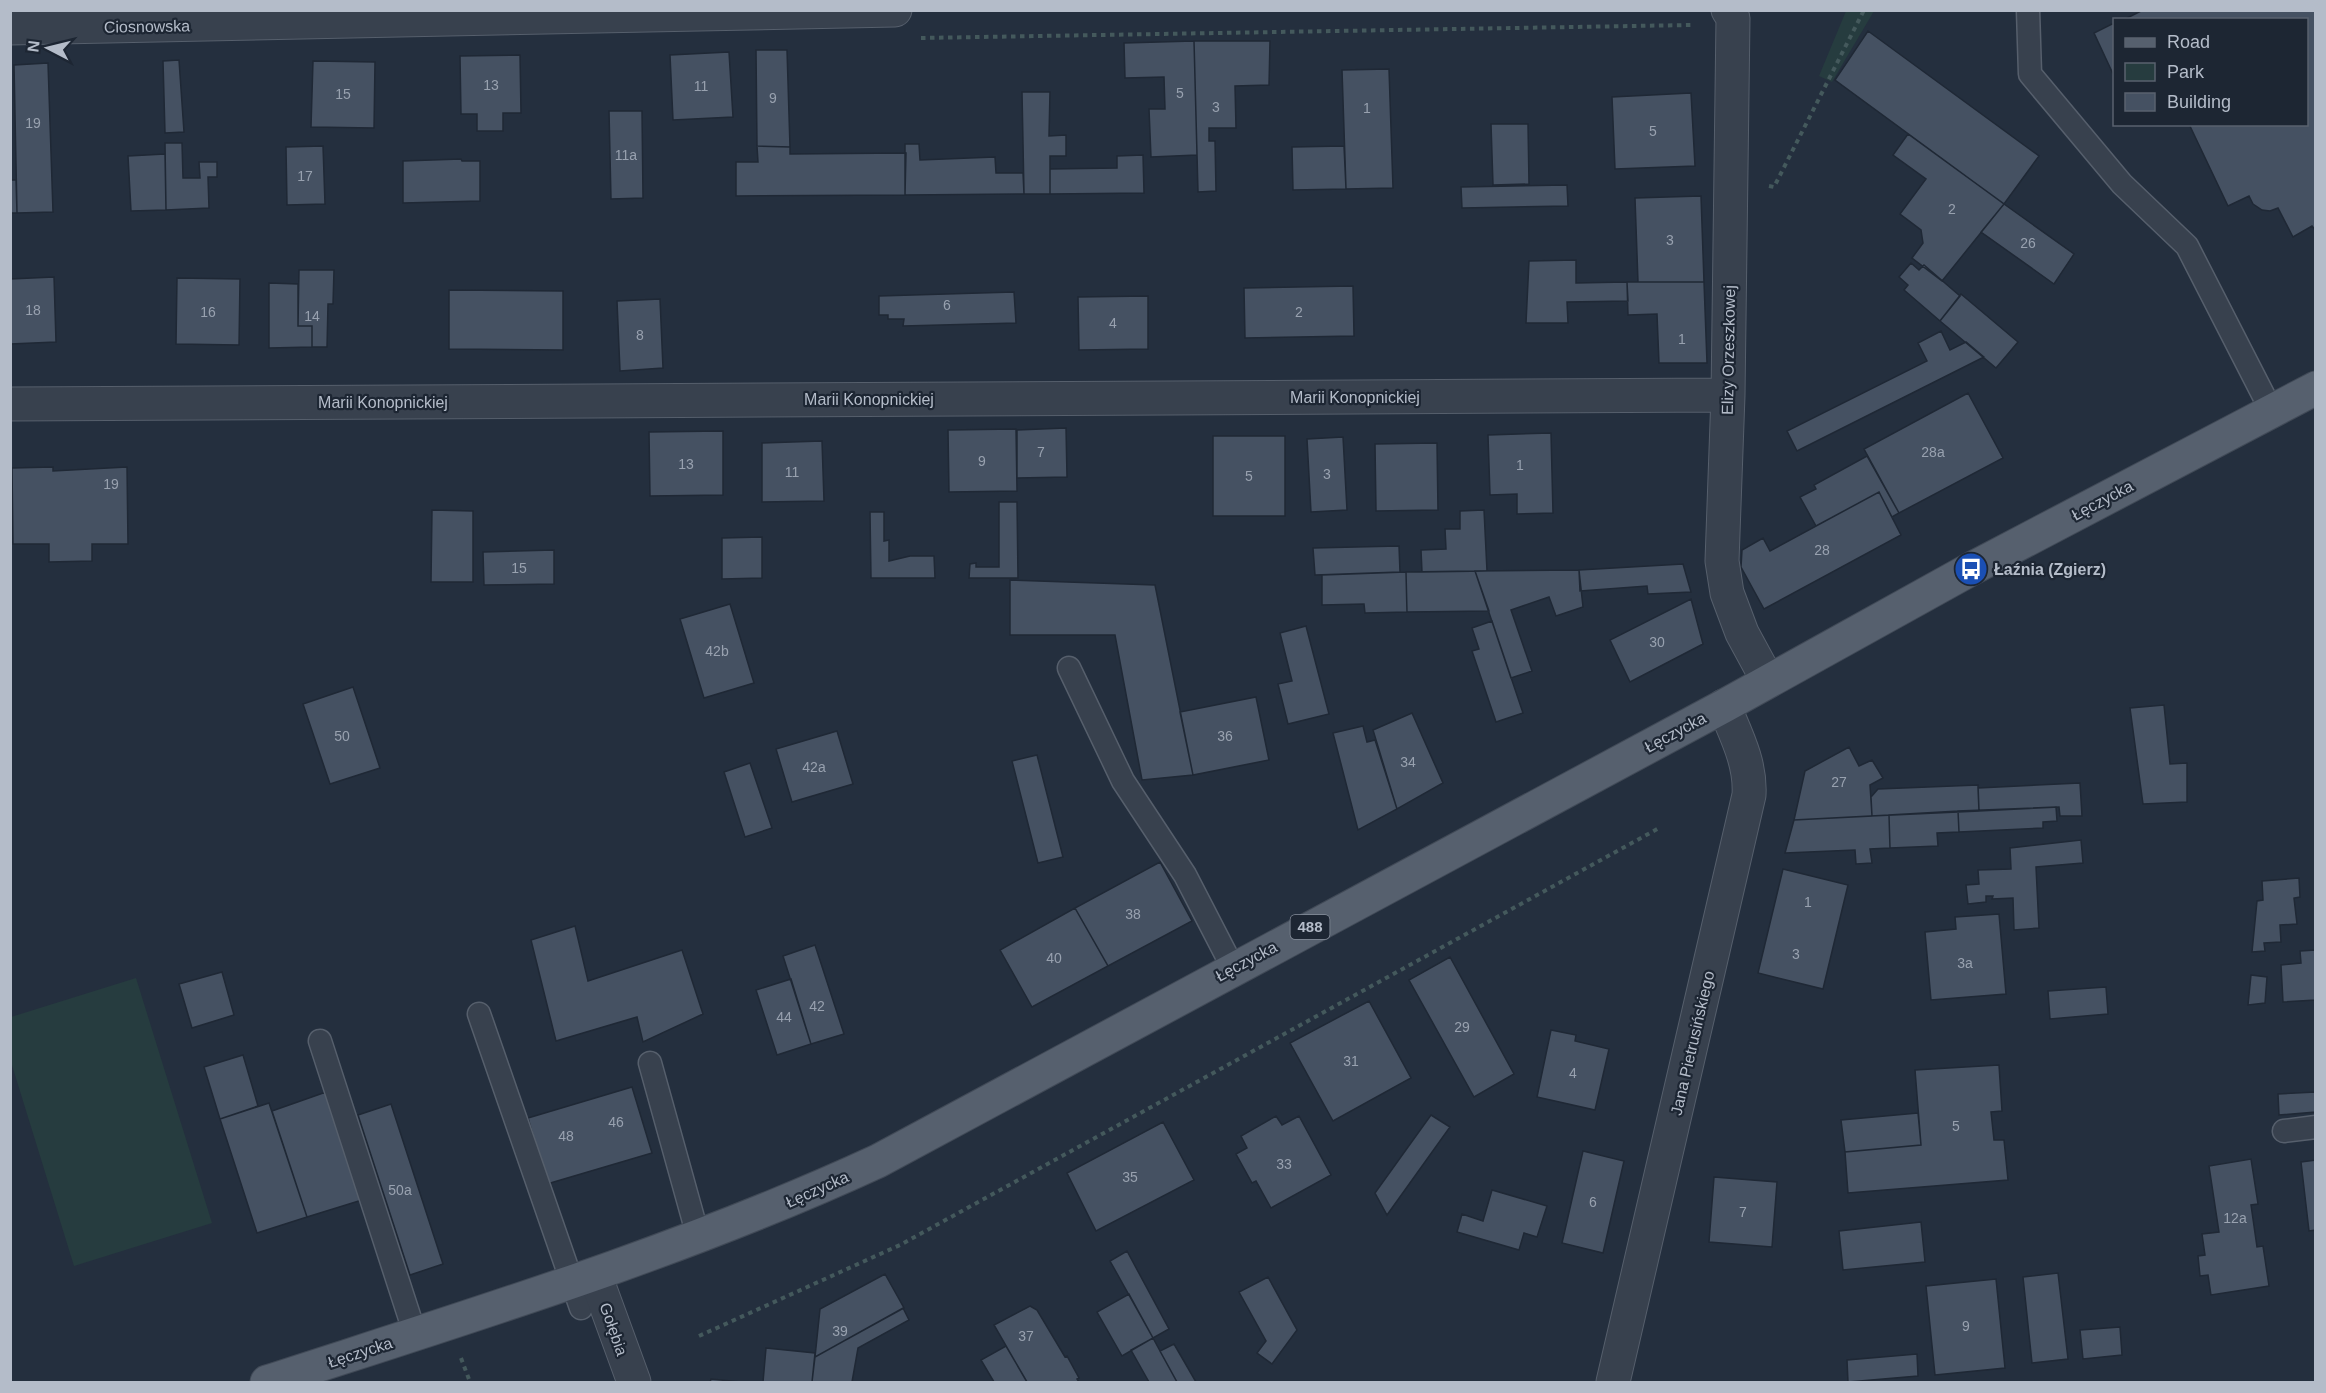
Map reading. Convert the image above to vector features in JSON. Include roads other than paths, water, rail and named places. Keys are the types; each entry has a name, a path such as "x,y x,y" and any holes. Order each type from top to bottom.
{"main road":[{"name":"Łęczycka","path":"267,1383 415,1334 583,1288 698,1236 790,1202 878,1161 1233,968 1724,706 1971,569 2316,388"}],"street":[{"name":"Ciosnowska","path":"10,28 80,19 895,10"},
{"name":"Elizy Orzeszkowej","path":"1728,10 1733,18 1728,395 1722,561 1727,593 1742,633 1768,681"},
{"name":"Marii Konopnickiej","path":"10,404 1728,395"},
{"name":"Jana Pietrusińskiego","path":"1613,1383 1749,795 1750,779 1743,752 1724,706"},
{"name":"Gołębia","path":"583,1288 625,1377"}],"lane":[{"path":"2028,10 2030,74 2122,184 2187,246 2271,410"},
{"path":"1070,668 1123,781 1185,875 1233,968"},
{"path":"479,1014 583,1288"},
{"path":"320,1041 415,1334"},
{"path":"650,1063 698,1236"},
{"path":"2284,1131 2316,1127"}],"place":[{"name":"Łaźnia (Zgierz)","path":"1971,569"}]}
